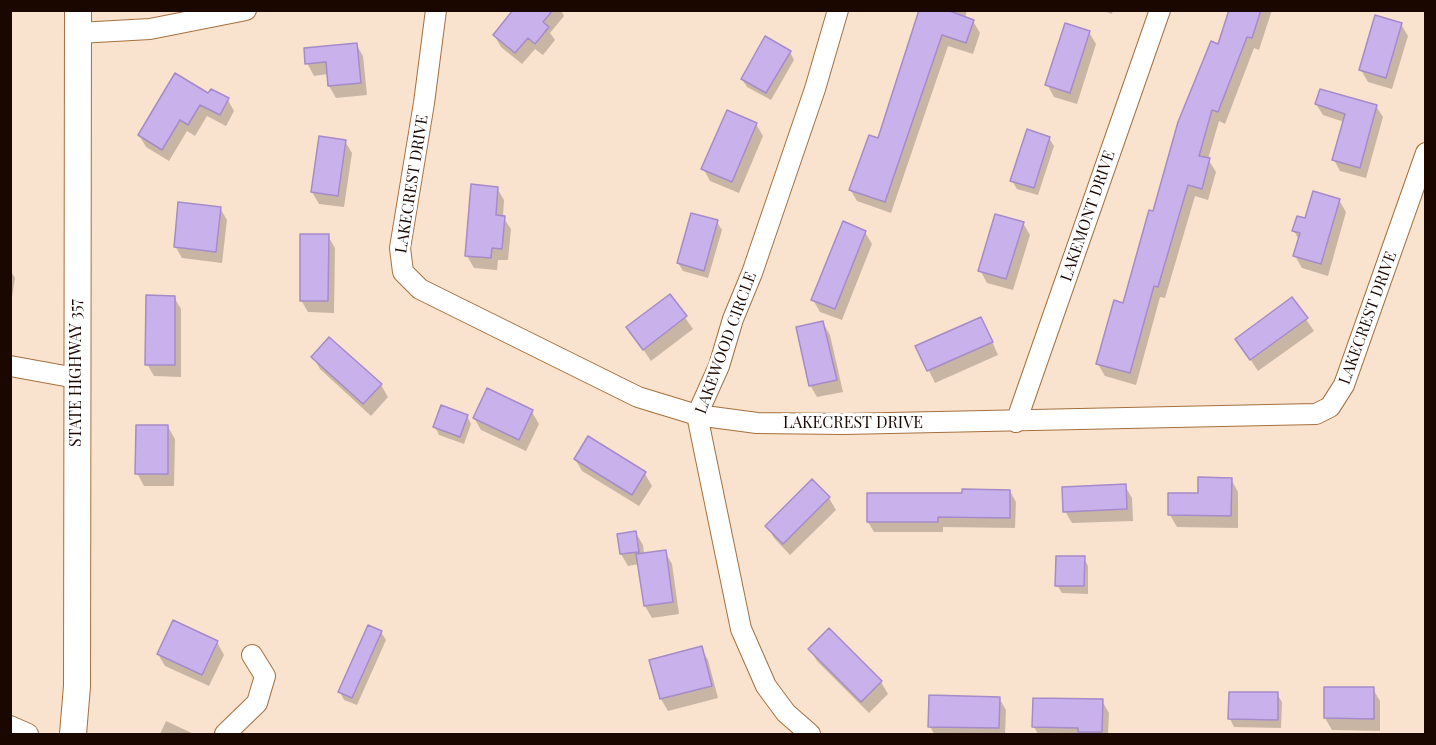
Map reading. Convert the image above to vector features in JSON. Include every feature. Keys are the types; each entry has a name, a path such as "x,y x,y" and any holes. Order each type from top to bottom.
{"main road":[{"name":"STATE HIGHWAY 357","path":"73,735 77,686 78,22"}],"street":[{"path":"78,22 159,28 246,10"},
{"name":"LAKECREST DRIVE","path":"436,10 424,103 400,248 403,272 420,289 628,392 697,415 757,423 1016,422 1290,417 1324,411 1335,401 1347,376 1425,153"},
{"name":"LAKEWOOD CIRCLE","path":"810,735 786,713 766,686 741,629 697,415 719,366 733,318 752,273 815,89 838,10"},
{"name":"LAKEMONT DRIVE","path":"1016,422 1160,10"},
{"path":"10,366 76,378"},
{"path":"225,735 258,703 265,676 252,655"},
{"path":"10,726 28,735"}],"building":[{"path":"513,10 553,10 543,22 549,27 535,44 528,38 515,53 493,35"},
{"path":"919,10 947,10 974,20 966,43 942,35 885,202 849,190 869,135 878,138"},
{"path":"1229,10 1261,10 1252,38 1247,37 1218,112 1212,110 1199,156 1210,158 1202,189 1188,185 1158,287 1154,286 1130,373 1096,364 1114,300 1123,303 1149,210 1153,211 1178,122 1211,41 1218,44"},
{"path":"1375,15 1402,23 1386,78 1359,70"},
{"path":"1065,23 1090,31 1070,93 1045,85"},
{"path":"765,36 791,51 766,93 741,79"},
{"path":"357,43 361,83 328,86 326,62 305,64 304,48"},
{"path":"175,73 208,93 211,89 229,98 220,115 200,105 188,125 180,120 162,150 138,135"},
{"path":"1320,89 1377,105 1360,168 1332,160 1345,114 1315,104"},
{"path":"727,110 757,123 732,182 701,169"},
{"path":"1027,129 1050,137 1034,188 1010,181"},
{"path":"319,136 346,140 338,196 311,192"},
{"path":"471,184 498,187 496,215 505,216 502,249 492,248 491,258 465,256"},
{"path":"1313,191 1340,199 1321,264 1293,256 1300,233 1292,231 1297,216 1305,218"},
{"path":"178,202 221,207 216,252 174,247"},
{"path":"691,213 718,220 704,271 677,263"},
{"path":"995,214 1024,222 1006,279 978,271"},
{"path":"843,221 866,231 835,309 811,300"},
{"path":"300,234 329,234 328,301 300,301"},
{"path":"670,294 687,316 643,350 626,327"},
{"path":"146,295 175,296 175,365 145,365"},
{"path":"1292,297 1308,318 1250,360 1235,339"},
{"path":"981,317 993,342 927,371 915,346"},
{"path":"823,321 837,380 809,386 796,327"},
{"path":"329,337 382,384 363,404 311,357"},
{"path":"487,388 533,410 519,440 473,418"},
{"path":"441,405 468,415 460,437 433,427"},
{"path":"136,425 168,425 168,474 135,474"},
{"path":"588,436 646,472 632,495 574,459"},
{"path":"1198,477 1232,478 1231,516 1168,515 1168,493 1198,493"},
{"path":"812,479 830,497 783,544 765,526"},
{"path":"1126,484 1127,509 1063,512 1062,487"},
{"path":"962,489 1010,490 1010,518 938,517 938,522 867,522 867,493 962,493"},
{"path":"636,531 639,552 620,554 617,534"},
{"path":"666,550 673,602 644,606 636,554"},
{"path":"1056,556 1085,556 1084,586 1055,586"},
{"path":"173,620 218,641 202,675 157,654"},
{"path":"368,625 382,631 352,698 338,692"},
{"path":"829,628 882,681 861,702 808,649"},
{"path":"702,646 712,686 660,699 649,660"},
{"path":"1324,687 1374,687 1374,719 1324,718"},
{"path":"1229,692 1278,692 1278,720 1228,719"},
{"path":"929,695 1000,697 999,728 928,727"},
{"path":"1033,698 1103,699 1102,732 1078,732 1078,728 1032,727"}]}
